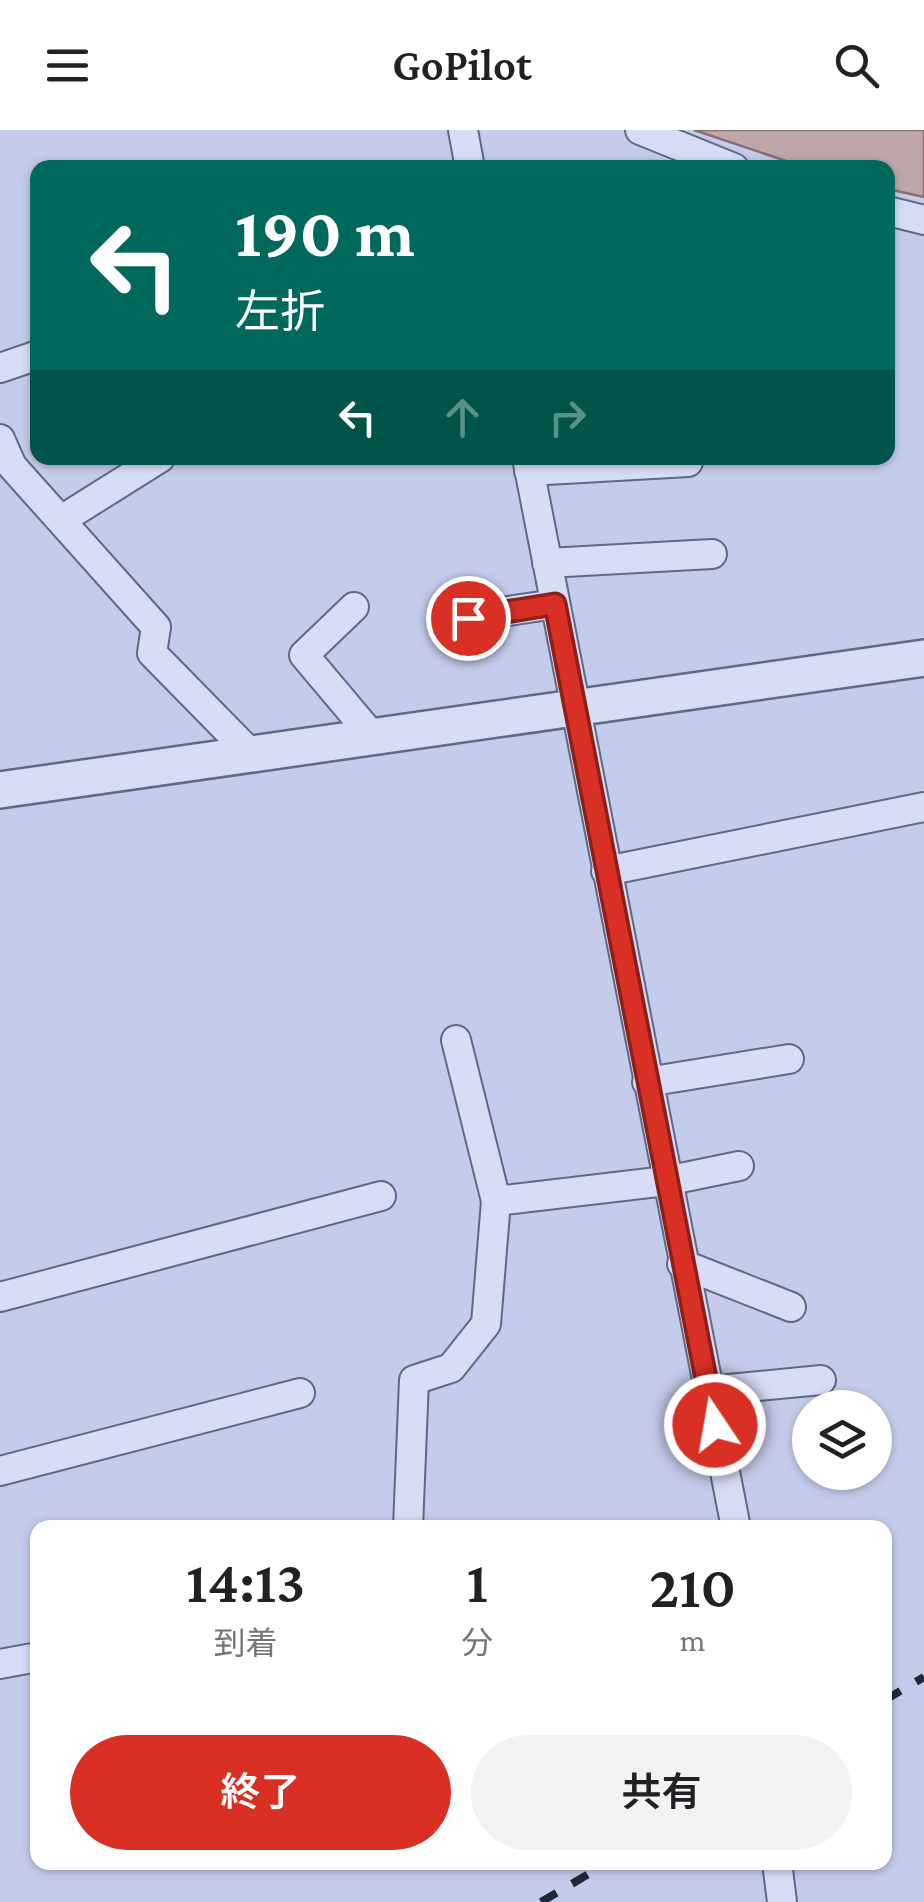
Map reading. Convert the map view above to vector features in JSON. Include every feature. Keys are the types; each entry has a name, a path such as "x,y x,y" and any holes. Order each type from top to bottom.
{"street":[{"path":"463,130 469,160"},
{"path":"640,130 714,160"},
{"path":"895,214 924,220"},
{"path":"0,368 30,358"},
{"path":"0,438 12,466 156,627 152,654 251,754"},
{"path":"61,520 149,465"},
{"path":"528,465 734,1520"},
{"path":"547,563 712,554"},
{"path":"468,618 555,604"},
{"path":"354,608 304,655 373,737"},
{"path":"0,790 924,658"},
{"path":"606,870 924,807"},
{"path":"408,1520 414,1380 451,1368 486,1324 496,1201 456,1040"},
{"path":"647,1082 788,1059"},
{"path":"496,1201 666,1181 739,1166"},
{"path":"0,1297 381,1196"},
{"path":"682,1264 791,1308"},
{"path":"708,1391 821,1380"},
{"path":"0,1471 300,1393"},
{"path":"0,1664 30,1659"},
{"path":"778,1870 782,1902"}],"shaded area":[{"path":"694,130 924,130 924,197 895,191 895,160 783,160"}],"railway":[{"path":"892,1696 924,1677"},
{"path":"541,1902 595,1870"}],"route":[{"path":"468,618 555,604 715,1425"}]}
